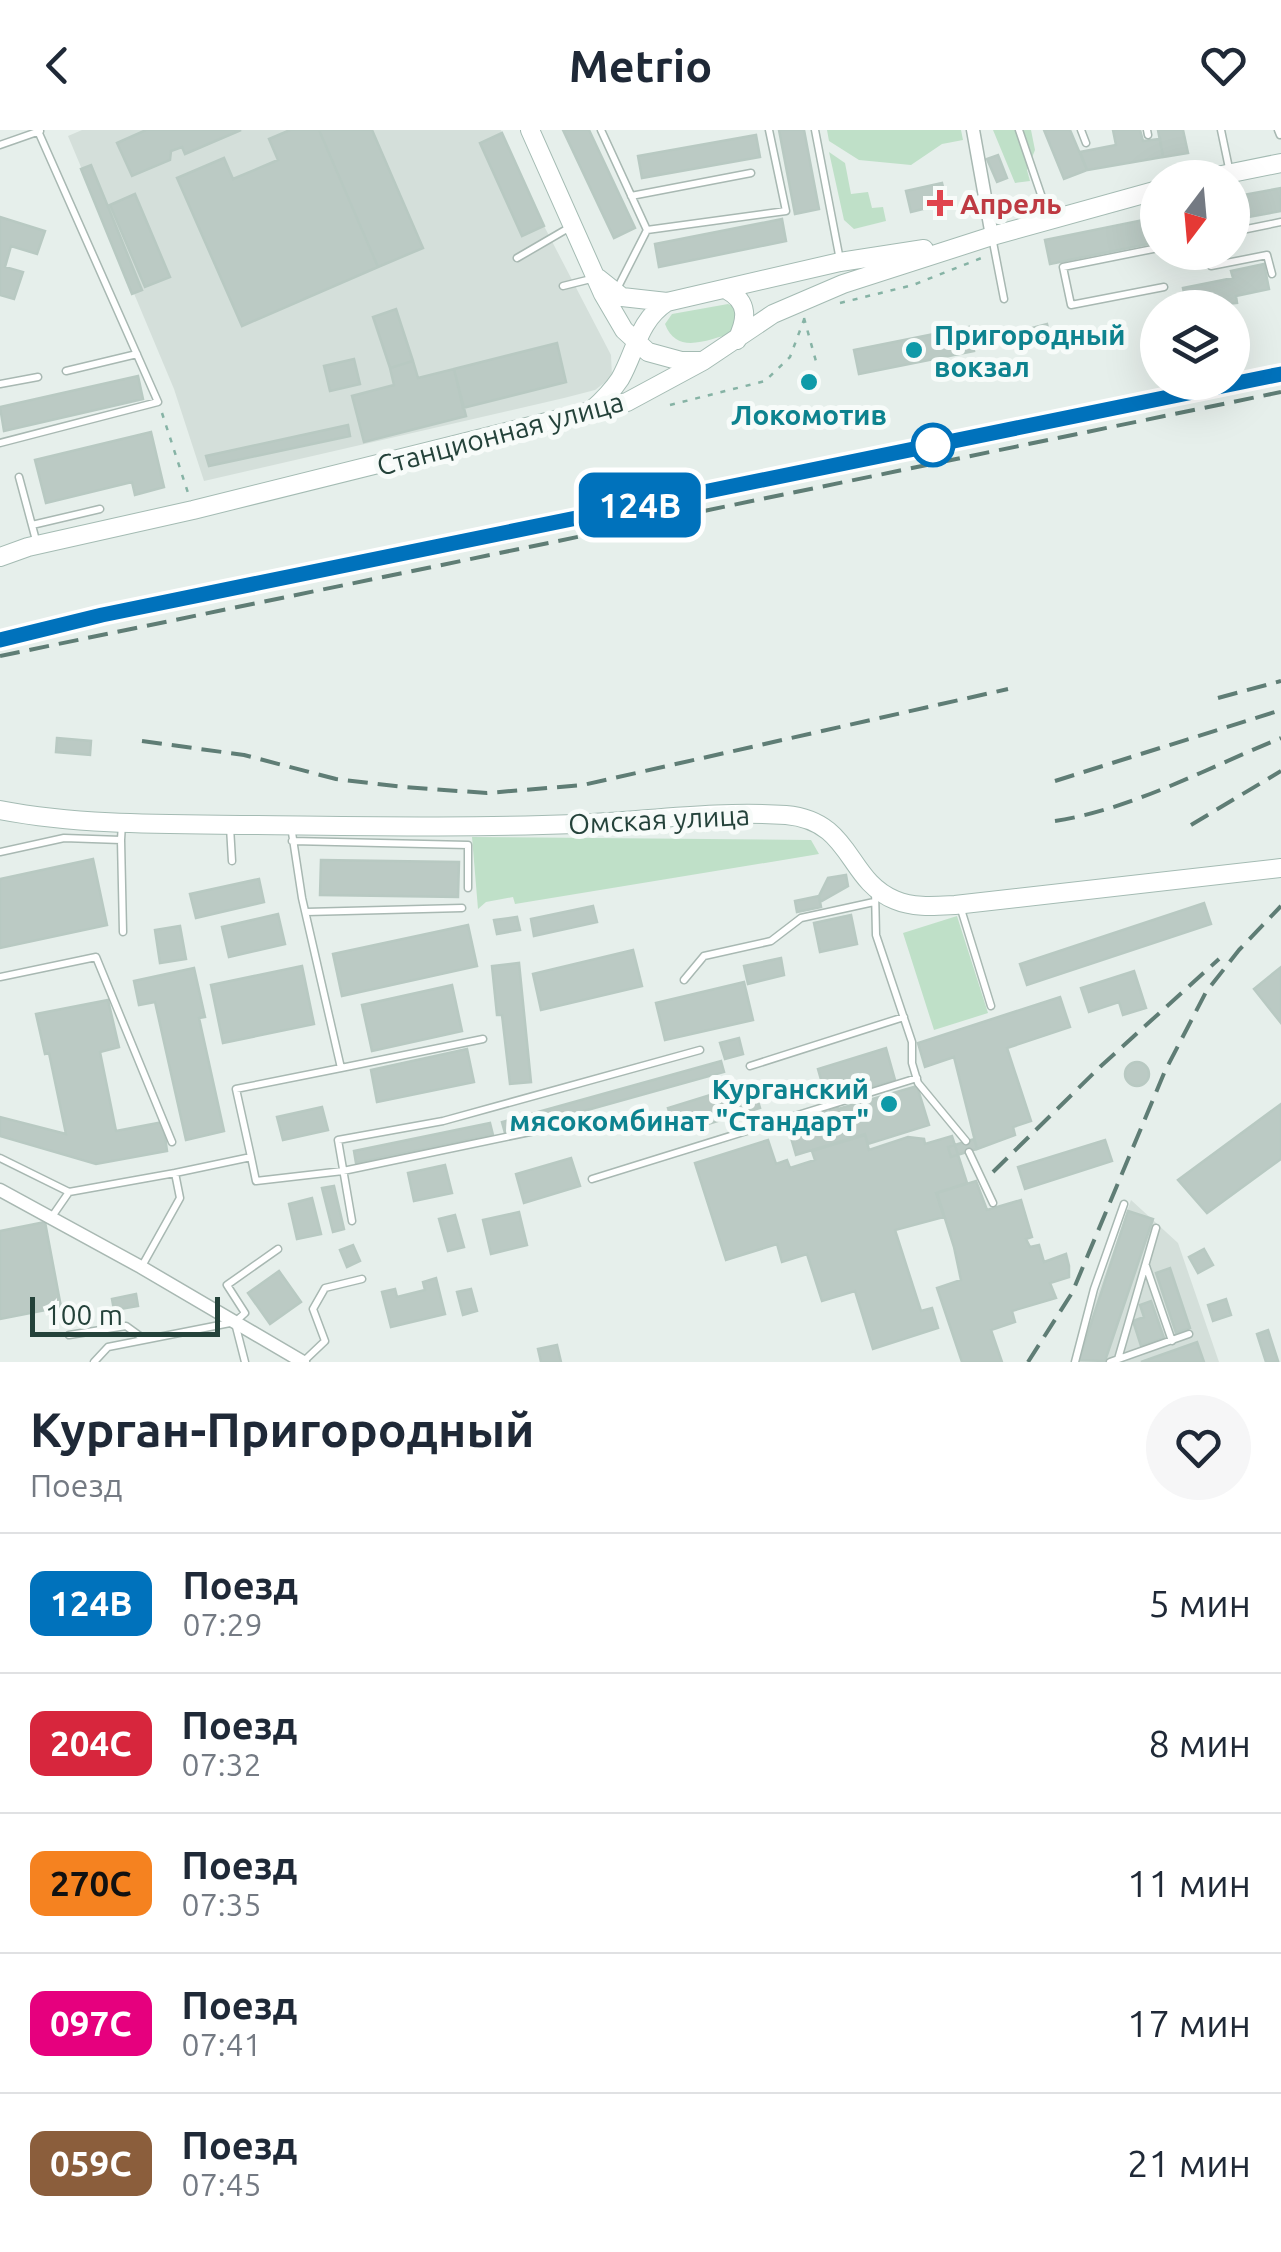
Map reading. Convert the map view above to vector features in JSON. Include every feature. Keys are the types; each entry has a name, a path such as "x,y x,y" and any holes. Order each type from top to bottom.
{"main road":[{"path":"530,130 614,314 635,343 664,358 703,361"},
{"path":"1250,169 1281,163"},
{"name":"Станционная улица","path":"615,293 637,300 667,302 840,262 974,242 994,244 1050,219 1140,195"},
{"name":"Станционная улица","path":"0,557 627,402 703,361 773,314 842,284 974,242"},
{"path":"598,278 615,293"},
{"path":"727,290 744,304 744,326 737,340"},
{"path":"588,414 619,381 652,312 667,302"},
{"name":"Омская улица","path":"0,810 121,832 230,824 292,833 762,814 805,817 823,825 839,840 875,895"},
{"path":"875,895 920,906 960,904 1281,868"}],"street":[{"path":"973,130 994,244"},
{"path":"0,1190 303,1362"}],"lane":[{"path":"600,130 647,230"},
{"path":"647,230 786,211 769,130"},
{"path":"816,130 840,262"},
{"path":"1018,130 1050,219"},
{"path":"1081,130 1086,143"},
{"path":"1220,130 1227,160"},
{"path":"0,145 40,131 158,402 0,443"},
{"path":"631,196 751,173"},
{"path":"1250,228 1281,222"},
{"path":"517,258 574,224"},
{"path":"615,293 647,230"},
{"path":"994,244 1004,300"},
{"path":"1140,252 1063,267 1072,305 1164,287"},
{"path":"1250,258 1267,255 1272,274"},
{"path":"563,286 598,278"},
{"path":"66,371 137,354"},
{"path":"0,384 38,376"},
{"path":"19,478 38,545"},
{"path":"32,525 100,510"},
{"path":"230,824 232,861"},
{"path":"466,824 468,888"},
{"path":"0,852 64,838 121,832 123,932"},
{"path":"340,1068 292,833 468,845"},
{"path":"684,980 704,956 771,941 801,918 875,895 876,935 912,1042 916,1078 966,1142"},
{"path":"960,904 991,1006"},
{"path":"306,912 462,908"},
{"path":"0,977 96,957 172,1142"},
{"path":"750,1066 904,1018"},
{"path":"484,1039 236,1089 256,1181 343,1171 549,1128"},
{"path":"352,1221 338,1140 444,1121 700,1050"},
{"path":"592,1179 916,1078"},
{"path":"969,1152 993,1203"},
{"path":"0,1158 69,1192 251,1157"},
{"path":"141,1267 180,1198 175,1173"},
{"path":"51,1218 69,1192"},
{"path":"1075,1362 1094,1288 1124,1204"},
{"path":"1114,1361 1156,1228"},
{"path":"94,1362 108,1347 235,1322 245,1313 227,1285 278,1248"},
{"path":"1146,1265 1172,1341"},
{"path":"303,1362 325,1341 313,1308 325,1288 362,1278"},
{"path":"235,1322 245,1362"},
{"path":"69,1335 126,1326 144,1340"},
{"path":"1114,1361 1189,1334"}],"path":[{"path":"831,306 912,284 994,244"},
{"path":"670,406 766,381 790,357 804,317 817,312"},
{"path":"804,317 817,365"},
{"path":"158,402 193,510"}],"shaded area":[{"path":"82,130 501,130 544,226 611,355 612,377 595,390 564,398 204,481 174,389 68,136"},
{"path":"1131,1200 1178,1243 1219,1362 1074,1362"}],"green space":[{"path":"827,130 961,130 963,140 942,144 911,165 859,160 829,141"},
{"path":"993,130 1031,130 1035,150 1027,170 1030,181 1015,183"},
{"path":"829,152 845,163 851,194 868,192 872,208 883,207 886,221 854,229 844,220"},
{"path":"728,304 737,308 734,333 685,342 670,334 665,324 672,314"},
{"path":"472,837 811,840 819,854 515,904 513,897 486,902 478,909"},
{"path":"957,916 988,1013 934,1030 903,933"}],"building":[{"path":"146,130 241,130 185,154 182,147 171,151 170,160 132,176 117,143"},
{"path":"290,130 319,130 378,267 242,326 177,178 224,158 233,179 278,160 269,139"},
{"path":"319,130 372,130 423,248 378,267"},
{"path":"563,130 589,130 635,228 614,238"},
{"path":"779,130 804,130 819,209 795,214"},
{"path":"1044,130 1070,130 1087,170 1064,179"},
{"path":"1113,130 1140,130 1143,141 1160,139 1163,157 1087,170 1080,152 1116,145"},
{"path":"1158,130 1183,130 1188,153 1163,157"},
{"path":"502,133 544,226 522,236 480,143"},
{"path":"756,135 760,157 642,178 638,156"},
{"path":"998,155 1007,178 997,182 987,159"},
{"path":"91,165 142,290 132,294 81,169"},
{"path":"942,183 947,203 911,212 906,191"},
{"path":"1281,188 1281,211 1250,217 1250,194"},
{"path":"135,194 170,277 145,287 110,205"},
{"path":"0,217 45,231 37,254 11,246 5,267 23,272 14,299 0,295"},
{"path":"782,219 786,241 659,267 655,244"},
{"path":"1140,221 1140,246 1050,264 1045,240"},
{"path":"1264,264 1269,289 1250,293 1250,290 1183,290 1233,278 1231,271"},
{"path":"396,309 413,361 390,368 373,317"},
{"path":"1047,324 1051,340 1025,347 1021,331"},
{"name":"Пригородный вокзал","path":"969,327 974,351 859,374 854,350"},
{"path":"557,343 566,382 463,408 454,369"},
{"path":"354,359 360,384 330,391 324,366"},
{"path":"413,361 418,378 454,369 466,416 364,442 352,396 394,385 390,368"},
{"path":"138,376 143,399 4,431 0,407"},
{"path":"348,425 350,436 209,466 206,456"},
{"path":"151,432 164,487 135,495 132,482 46,503 35,460"},
{"path":"57,738 91,741 90,755 56,752"},
{"path":"93,859 107,925 0,948 0,879"},
{"path":"321,860 459,862 458,897 320,895"},
{"path":"846,875 848,886 820,902 828,878"},
{"path":"259,879 264,902 196,918 190,894"},
{"path":"819,896 821,907 797,912 795,901"},
{"path":"1204,903 1211,924 1027,985 1020,964"},
{"path":"593,906 597,922 534,936 531,919"},
{"path":"278,914 285,944 229,957 222,927"},
{"path":"851,915 857,944 820,952 814,923"},
{"path":"517,917 520,930 497,934 494,920"},
{"path":"468,925 477,966 342,996 333,954"},
{"path":"180,926 186,959 160,963 155,930"},
{"path":"633,950 642,986 541,1010 533,974"},
{"path":"781,958 784,975 748,984 744,966"},
{"path":"519,963 531,1082 510,1084 492,966"},
{"path":"302,966 314,1024 223,1043 211,985"},
{"path":"1281,967 1281,1023 1254,989"},
{"path":"194,968 205,1017 199,1018 224,1131 186,1140 155,1002 139,1005 134,981"},
{"path":"1134,971 1146,1008 1123,1015 1119,1002 1089,1012 1081,988"},
{"path":"744,982 753,1020 665,1040 656,1003"},
{"path":"452,985 462,1031 372,1051 362,1005"},
{"path":"1060,997 1070,1027 1007,1048 1031,1121 1013,1127 1015,1135 977,1149 954,1057 925,1067 918,1043"},
{"path":"108,1000 119,1047 100,1052 116,1131 163,1122 167,1151 96,1164 0,1136 0,1117 66,1134 49,1053 45,1054 36,1014"},
{"path":"739,1038 743,1054 725,1059 720,1043"},
{"name":"Курганский мясокомбинат \"Стандарт\"","path":"886,1048 895,1080 835,1099 838,1109 917,1086 929,1125 868,1144 865,1134 796,1155 787,1124 830,1111 818,1069"},
{"path":"467,1049 474,1082 377,1102 371,1070"},
{"path":"721,1061 724,1072 505,1133 502,1122"},
{"path":"1132,1062 1142,1062 1149,1074 1142,1086 1132,1086 1125,1079 1125,1069"},
{"path":"752,1082 760,1108 676,1134 668,1108"},
{"path":"1281,1104 1281,1159 1207,1213 1178,1180"},
{"path":"322,1107 328,1130 283,1140 277,1117"},
{"path":"490,1123 493,1135 356,1163 354,1151"},
{"path":"865,1135 869,1150 908,1137 924,1139 925,1144 952,1136 967,1183 936,1193 944,1217 895,1230 921,1311 932,1308 938,1328 873,1349 855,1291 822,1301 807,1254 782,1262 777,1244 726,1260 695,1163 768,1140 776,1164 787,1160 790,1168 815,1160 812,1151"},
{"path":"974,1139 977,1149 951,1157 948,1147"},
{"path":"1105,1140 1112,1161 1025,1189 1018,1167"},
{"path":"571,1158 580,1186 524,1203 516,1174"},
{"path":"445,1165 452,1193 414,1201 408,1173"},
{"path":"976,1181 987,1210 1021,1200 1032,1237 1026,1239 1030,1247 1039,1245 1044,1262 1066,1254 1069,1266 1069,1277 1050,1283 1056,1298 1012,1311 1015,1322 991,1330 1002,1362 962,1362 937,1288 961,1280 937,1193"},
{"path":"334,1186 344,1229 333,1232 322,1188"},
{"path":"312,1198 321,1234 297,1239 289,1204"},
{"path":"1128,1211 1153,1219 1105,1361 1079,1360"},
{"path":"519,1212 527,1245 491,1254 483,1220"},
{"path":"455,1215 464,1247 448,1251 439,1219"},
{"path":"45,1222 61,1307 0,1319 0,1231"},
{"path":"353,1245 360,1261 347,1267 340,1250"},
{"path":"1204,1249 1213,1265 1198,1273 1189,1257"},
{"path":"1170,1268 1190,1328 1176,1333 1156,1273"},
{"path":"279,1271 301,1302 270,1324 248,1293"},
{"path":"436,1278 445,1314 391,1327 382,1292 395,1289 397,1297 425,1290 423,1282"},
{"path":"471,1289 477,1311 463,1315 457,1292"},
{"path":"136,1294 138,1306 114,1310 112,1299"},
{"path":"1226,1299 1231,1315 1213,1321 1208,1305"},
{"path":"1151,1301 1164,1338 1141,1346 1133,1321 1144,1317 1140,1305"},
{"path":"1268,1330 1278,1361 1275,1362 1266,1362 1257,1334"},
{"path":"1197,1342 1204,1362 1141,1362"},
{"path":"557,1345 561,1362 541,1362 538,1349"}],"railway":[{"path":"0,640 102,615 1281,374"},
{"path":"0,656 1281,392"},
{"path":"1218,698 1281,681"},
{"path":"142,741 244,755 336,779 487,793 583,785 1008,689"},
{"path":"1055,781 1281,710"},
{"path":"1055,821 1141,797 1281,738"},
{"path":"1191,825 1281,771"},
{"path":"1028,1362 1072,1293 1165,1071 1206,992 1281,906"},
{"path":"993,1172 1101,1066 1219,959"}],"train":[{"name":"124В","path":"0,640 102,615 1281,374"}],"place":[{"name":"Апрель","path":"940,203"},
{"name":"Пригородный вокзал","path":"914,350"},
{"name":"Локомотив","path":"809,382"},
{"name":"Курганский мясокомбинат \"Стандарт\"","path":"889,1104"}]}
